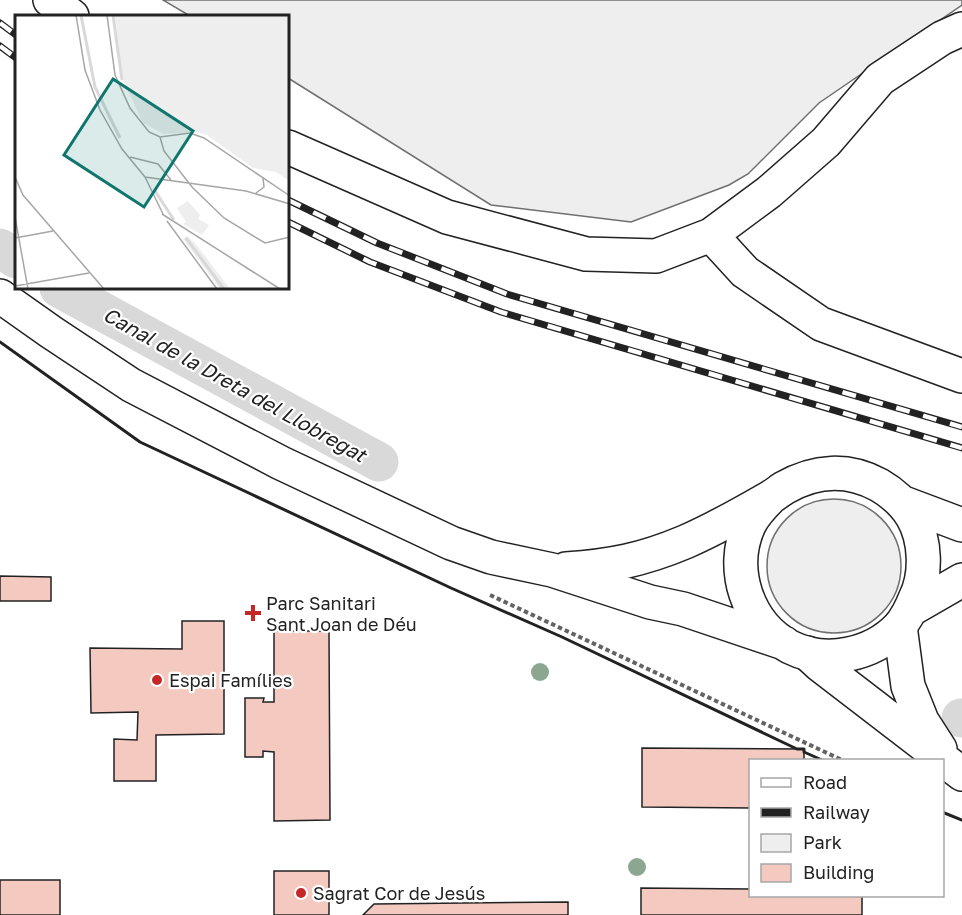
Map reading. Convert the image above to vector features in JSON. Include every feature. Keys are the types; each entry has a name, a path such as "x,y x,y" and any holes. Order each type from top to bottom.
{"main road":[{"path":"50,0 71,15"},
{"path":"290,148 447,217 586,254 656,256 711,235 769,192 826,142 880,80 942,38 962,29"},
{"path":"711,235 745,272 821,324 962,376"},
{"path":"0,296 132,385 281,463 451,543 491,557 552,570 650,602 683,609 796,648 839,656 860,652 887,637 905,618 962,580"},
{"path":"552,570 601,566 644,558 687,541 812,475 840,472 865,477 901,502 912,517 920,537 923,555 922,577 919,591 905,618 908,686 922,721 956,770"},
{"path":"771,497 749,524 740,560 742,586 760,622 942,759"},
{"path":"901,502 962,525"},
{"path":"944,761 956,770"}],"green space":[{"path":"163,0 962,0 962,5 819,103 748,174 729,185 631,222 491,205 290,79 290,15 188,15"},
{"path":"834,499 860,504 881,519 896,540 901,566 896,592 881,613 860,628 834,633 808,628 787,613 772,592 767,566 772,540 787,519 808,504"}],"building":[{"path":"0,576 51,577 51,601 0,601"},
{"name":"Espai Famílies","path":"182,621 224,621 224,734 156,735 156,781 114,781 114,739 137,740 138,712 91,713 90,648 182,649"},
{"path":"274,631 329,631 330,820 274,821 274,752 263,751 263,757 245,757 245,698 264,698 263,702 274,702"},
{"path":"642,748 804,749 804,759 749,759 749,808 642,807"},
{"name":"Sagrat Cor de Jesús","path":"274,871 329,871 329,915 274,915"},
{"path":"0,880 60,880 60,915 0,915"},
{"path":"641,888 749,889 749,897 862,897 862,915 641,915"},
{"name":"Sagrat Cor de Jesús","path":"568,902 568,915 363,915 374,904"}],"waterway":[{"name":"Canal de la Dreta del Llobregat","path":"0,248 15,258"},
{"name":"Canal de la Dreta del Llobregat","path":"63,290 379,462"}],"railway":[{"path":"0,23 15,34"},
{"path":"0,46 15,57"},
{"path":"290,201 377,243 507,294 962,427"},
{"path":"290,223 370,262 501,312 962,448"}],"wall":[{"path":"0,342 140,442 451,588 562,637 797,749 804,749 804,752 820,759"},
{"path":"944,813 962,820"}],"place":[{"name":"Parc Sanitari Sant Joan de Déu","path":"253,613"},
{"name":"Espai Famílies","path":"157,680"},
{"name":"Sagrat Cor de Jesús","path":"301,893"}]}
